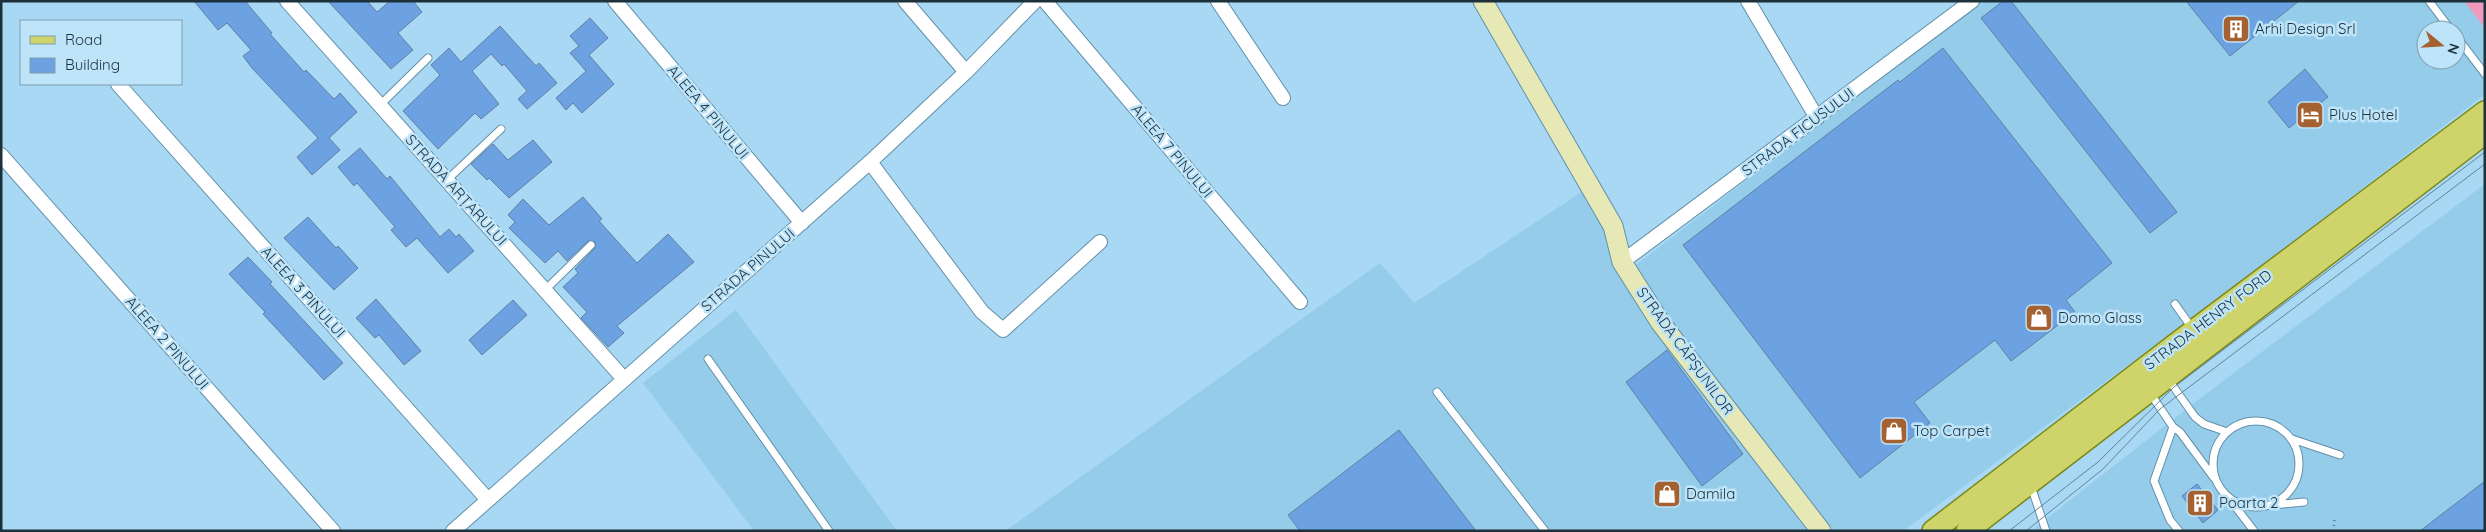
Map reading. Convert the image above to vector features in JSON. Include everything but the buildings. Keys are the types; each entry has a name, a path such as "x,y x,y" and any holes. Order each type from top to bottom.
{"main road":[{"name":"STRADA HENRY FORD","path":"1933,531 2194,331 2485,112"},
{"name":"STRADA HENRY FORD","path":"1967,531 2485,133"}],"street":[{"name":"STRADA ARȚARULUI","path":"288,1 624,380"},
{"name":"ALEEA 4 PINULUI","path":"615,1 802,223"},
{"path":"905,1 966,72"},
{"name":"STRADA PINULUI","path":"453,531 870,162 966,72 1035,1"},
{"name":"ALEEA 7 PINULUI","path":"1045,1 1300,302"},
{"path":"1218,1 1283,98"},
{"name":"STRADA CĂPȘUNILOR","path":"1483,1 1613,226 1622,262 1660,322 1821,531"},
{"path":"1748,1 1817,118"},
{"name":"STRADA FICUSULUI","path":"1622,262 1972,1"},
{"name":"ALEEA 3 PINULUI","path":"119,85 488,500"},
{"name":"ALEEA 2 PINULUI","path":"1,155 333,531"},
{"path":"870,162 982,312 1003,330 1100,242"}],"lane":[{"path":"2429,1 2443,20"},
{"path":"2466,49 2485,74"},
{"path":"380,105 428,58"},
{"path":"447,180 501,129"},
{"path":"545,290 591,245"},
{"path":"2175,304 2194,331"},
{"path":"708,359 829,531"},
{"path":"2166,377 2195,417 2204,424 2227,432"},
{"path":"2148,391 2173,427 2180,432 2254,531"},
{"path":"1437,392 1545,531"},
{"path":"2217,482 2214,470 2217,446 2227,432 2247,421 2270,422 2282,429 2292,439 2340,455"},
{"path":"2173,427 2154,481 2170,520 2179,531"},
{"path":"2267,506 2280,500 2290,491 2297,479 2298,458 2292,439"},
{"path":"2030,483 2046,531"},
{"path":"2228,496 2246,506 2304,502"}],"path":[{"path":"2333,531 2335,517"}],"shaded area":[{"path":"1982,1 2485,1 2485,94 2243,280 1903,531 1005,531 1380,263 1414,303 1583,191 1632,268"},
{"path":"2464,1 2485,1 2485,28"},
{"path":"2485,184 2485,531 2031,531 2190,406"},
{"path":"736,310 897,531 754,531 643,383"}],"tram line":[{"path":"2009,531 2098,462 2174,387 2485,152"},
{"path":"2026,531 2103,469 2160,409 2485,164"}],"place":[{"name":"Arhi Design Srl","path":"2236,29"},
{"name":"Plus Hotel","path":"2310,115"},
{"name":"Domo Glass","path":"2039,318"},
{"name":"Top Carpet","path":"1894,431"},
{"name":"Damila","path":"1667,494"},
{"name":"Poarta 2","path":"2200,503"}]}
